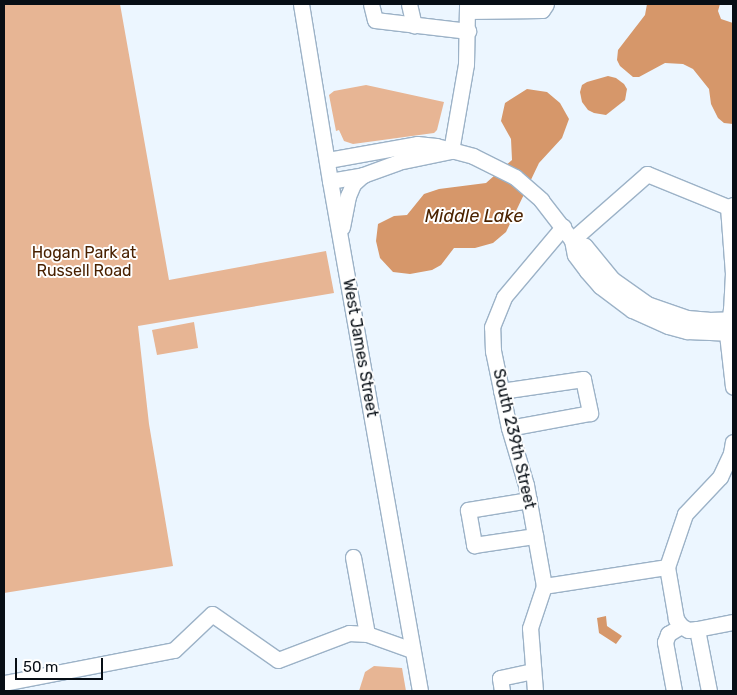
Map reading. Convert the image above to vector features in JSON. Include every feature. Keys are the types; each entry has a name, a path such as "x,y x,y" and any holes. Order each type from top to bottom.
{"street":[{"name":"West James Street","path":"301,4 330,181 420,691"},
{"path":"371,4 375,20 468,31"},
{"path":"409,4 414,25"},
{"path":"451,150 466,64 467,7 542,10 546,4"},
{"path":"328,160 416,144 474,156 515,177 530,189 572,240 585,246 612,279 647,304 687,318 731,326"},
{"path":"330,181 363,175 398,162 451,150"},
{"path":"572,240 647,174 731,206 733,387"},
{"path":"341,241 348,196 353,184 363,175"},
{"name":"South 239th Street","path":"534,691 530,628 544,586 529,500 509,428 492,327 504,297 563,227"},
{"path":"502,391 584,379 589,405 590,413 509,428"},
{"path":"733,442 731,453 720,477 685,514 666,567 676,619 681,626 688,630 733,622"},
{"path":"529,500 468,510 474,545 535,536"},
{"path":"353,556 367,634"},
{"path":"544,586 666,567"},
{"path":"4,683 174,650 212,614 278,660 349,633 367,634 412,650"},
{"path":"674,691 665,642 668,634 681,626"},
{"path":"697,628 709,691"},
{"path":"502,691 500,678 532,672"}],"green space":[{"name":"Hogan Park at Russell Road","path":"4,4 120,4 169,280 326,251 334,293 138,326 149,424 173,566 4,593"},
{"path":"366,85 444,102 437,130 434,133 353,144 344,141 339,130 336,131 329,95 334,91"},
{"path":"194,322 198,348 157,355 152,330"},
{"path":"374,666 402,668 406,691 359,691 365,672"}],"water":[{"path":"647,4 720,4 718,11 721,19 733,23 733,124 724,123 718,118 711,104 709,89 693,69 683,64 665,63 639,77 633,77 620,66 617,60 618,50 645,15"},
{"path":"608,76 616,78 624,84 627,89 625,100 606,115 594,113 588,110 582,102 580,92 582,85"},
{"name":"Middle Lake","path":"527,89 547,92 560,103 569,119 562,138 539,163 506,232 493,243 475,248 454,248 441,265 432,270 410,274 393,272 380,258 376,241 378,224 394,216 407,215 424,194 439,189 486,183 512,160 511,139 501,121 505,103"},
{"path":"606,616 607,626 622,636 616,644 599,633 597,618"}]}
